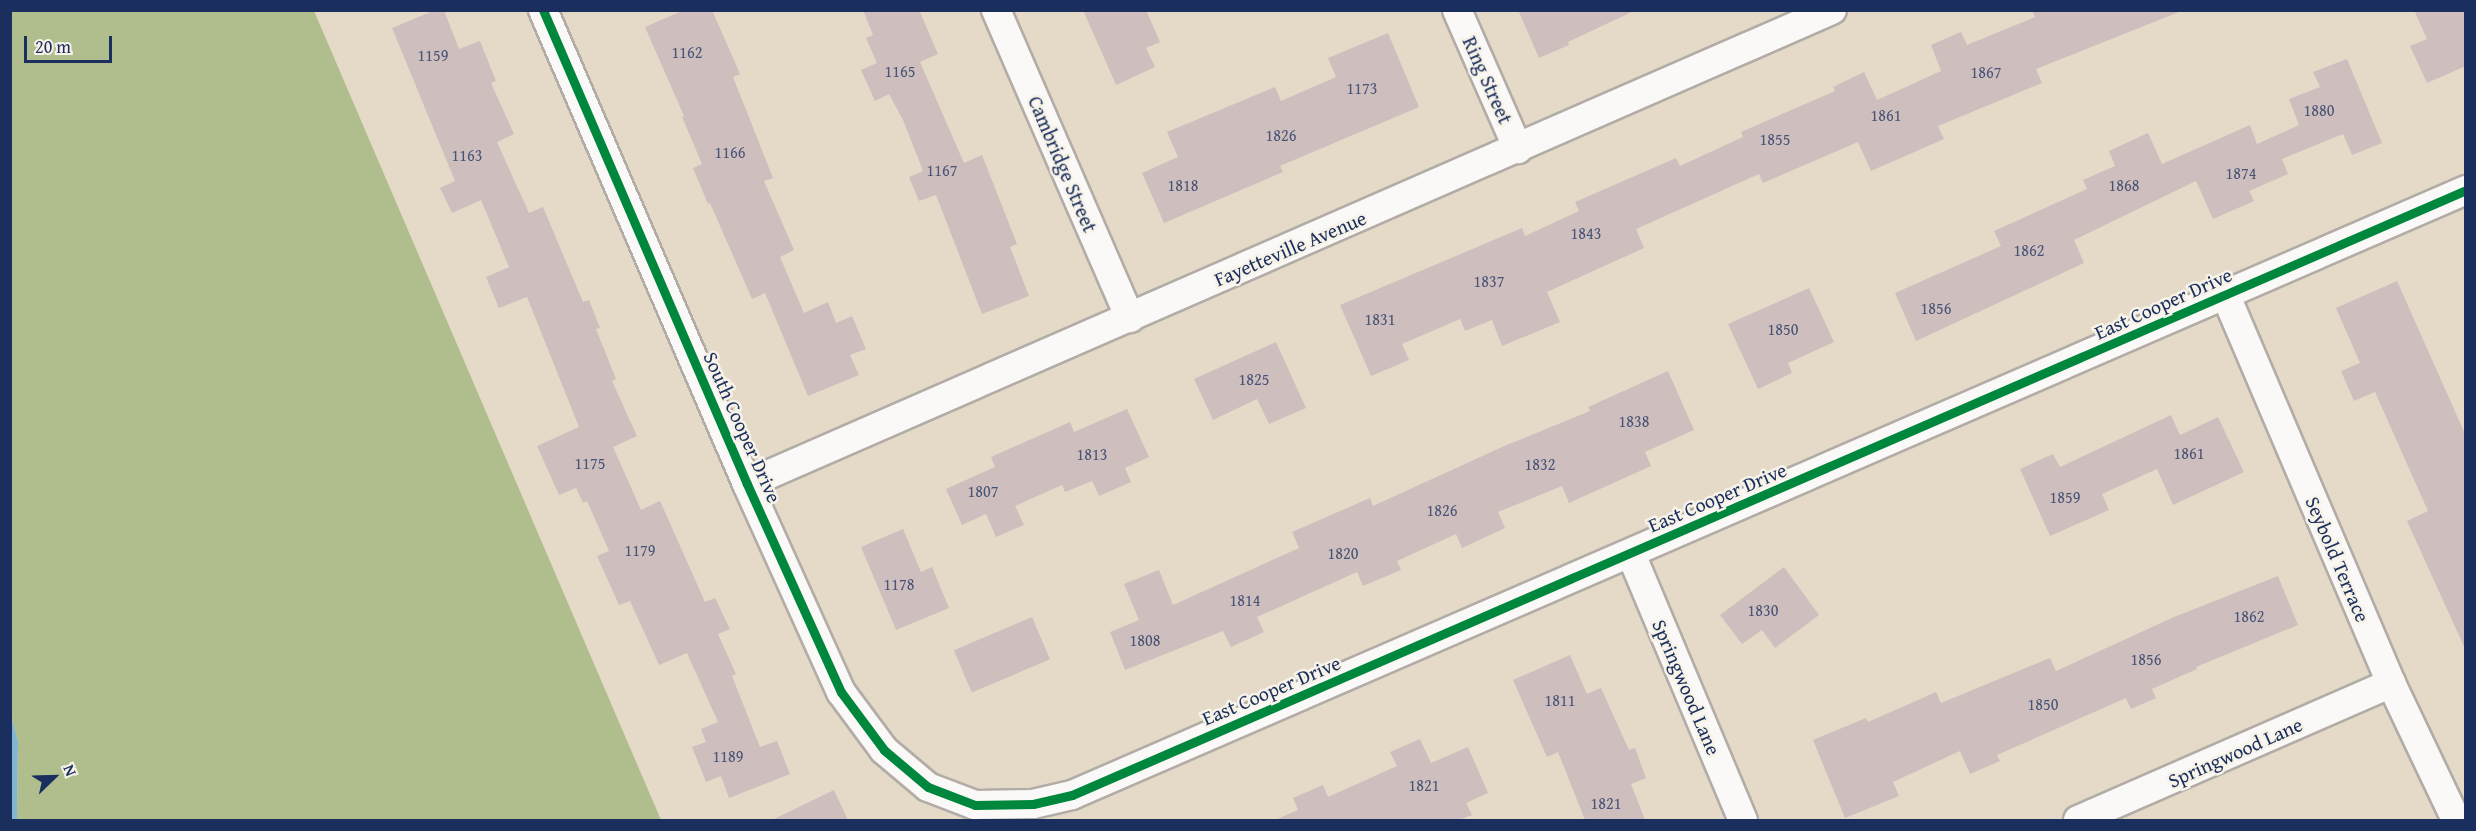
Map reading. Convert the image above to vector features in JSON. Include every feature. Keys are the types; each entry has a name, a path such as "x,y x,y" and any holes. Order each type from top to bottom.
{"street":[{"name":"South Cooper Drive","path":"543,10 747,484 841,692 884,750 928,787 973,813"},
{"name":"Cambridge Street","path":"996,10 1130,318"},
{"name":"Ring Street","path":"1457,10 1518,150"},
{"name":"Fayetteville Avenue","path":"747,484 1518,150 1832,10"},
{"name":"East Cooper Drive","path":"973,813 1033,804 1072,795 2466,190"},
{"name":"Seybold Terrace","path":"2226,296 2391,683 2456,820"},
{"name":"Springwood Lane","path":"1631,554 1743,820"},
{"name":"Springwood Lane","path":"2078,820 2391,683"}],"green space":[{"path":"11,11 314,11 661,820 17,820 18,741 11,715"}],"water":[{"path":"11,715 18,741 17,820 11,820"}],"building":[{"path":"435,10 444,10 459,49 480,41 496,81 491,83 514,134 497,142 529,213 543,207 583,302 589,300 600,328 596,329 616,379 612,381 637,436 613,447 641,510 660,501 705,602 715,598 730,629 718,634 736,674 732,676 760,747 777,741 790,774 729,798 721,776 706,782 692,747 706,742 701,729 718,722 687,653 659,665 630,601 619,605 597,556 609,551 587,501 583,503 576,488 559,495 537,446 579,427 527,297 499,308 486,277 509,267 481,200 452,213 440,188 455,181 392,28"},
{"path":"684,10 712,10 740,74 733,77 773,178 764,181 794,250 780,257 804,313 828,302 836,323 852,316 866,349 850,355 859,375 808,396 765,293 752,299 710,203 708,204 693,168 702,164 682,117 684,116 645,27"},
{"path":"863,10 919,10 938,54 920,62 964,163 982,155 1017,244 1010,247 1029,296 982,314 936,195 919,201 909,177 923,171 903,120 889,94 875,101 861,70 877,63 866,38 873,35"},
{"path":"1083,10 1146,10 1160,42 1146,48 1155,67 1116,85"},
{"path":"1518,10 1636,10 1539,58"},
{"path":"2032,10 2179,12 2036,69 2042,83 1938,126 1944,139 1871,171 1858,142 1763,183 1759,174 1636,229 1644,248 1547,292 1560,322 1502,346 1492,320 1465,331 1460,319 1402,344 1409,360 1371,376 1340,305 1522,228 1525,236 1579,211 1575,202 1676,158 1680,166 1743,137 1741,132 1835,91 1833,87 1864,72 1877,100 1941,71 1931,45 1961,32 1967,45 2035,17"},
{"path":"2414,10 2466,10 2466,66 2427,83 2410,46 2427,39"},
{"path":"1388,33 1419,107 1280,166 1283,172 1164,223 1142,173 1178,157 1167,132 1275,87 1281,101 1336,77 1328,58"},
{"path":"2347,59 2382,143 2352,155 2343,134 2282,159 2288,174 2249,191 2254,201 2213,219 2196,181 2074,240 2084,263 1916,341 1895,293 2001,246 1994,231 2087,189 2083,180 2115,166 2109,151 2148,133 2162,164 2250,125 2257,144 2299,125 2289,99 2320,87 2313,72"},
{"path":"2397,281 2466,436 2466,651 2407,521 2428,511 2375,392 2354,401 2341,371 2360,363 2336,308"},
{"path":"1809,288 1834,342 1788,363 1792,373 1758,389 1728,324"},
{"path":"1276,342 1306,408 1269,424 1257,399 1213,420 1194,379"},
{"path":"1668,371 1694,430 1645,452 1651,466 1569,503 1562,486 1498,512 1505,528 1462,548 1456,534 1397,561 1401,570 1363,586 1357,572 1257,617 1264,632 1231,647 1223,631 1125,670 1110,632 1139,620 1124,584 1159,570 1173,605 1299,548 1292,532 1370,498 1373,506 1502,447 1590,411 1588,407"},
{"path":"1127,409 1149,457 1125,468 1131,482 1099,496 1092,481 1065,492 1062,485 1015,506 1024,525 996,537 986,514 962,525 946,489 995,467 991,457 1070,422 1074,432"},
{"path":"2171,415 2180,435 2218,417 2244,472 2173,505 2157,469 2102,494 2109,510 2050,536 2020,469 2053,454 2060,467"},
{"path":"903,529 921,572 932,567 949,608 896,630 861,547"},
{"path":"1784,567 1819,615 1775,648 1762,630 1742,644 1720,615"},
{"path":"2278,576 2298,625 2196,667 2197,669 2152,689 2156,698 2131,709 2126,698 1997,755 2000,761 1970,774 1960,751 1893,782 1899,796 1845,818 1813,740 1866,718 1868,722 1936,692 1941,703 2050,658 2056,671 2174,617"},
{"path":"1032,617 1050,659 972,693 954,650"},
{"path":"1570,655 1587,694 1601,688 1629,750 1635,748 1646,778 1631,784 1645,820 1585,820 1558,752 1547,757 1513,680"},
{"path":"1420,739 1431,763 1468,747 1488,793 1466,803 1472,815 1459,820 1275,820 1298,810 1293,798 1323,785 1328,797 1397,766 1390,752"},
{"path":"834,790 848,820 772,820"}],"cycle path":[{"path":"543,10 747,484 841,692 884,750 928,787 975,805 1033,804 1072,795 2466,190"}]}
